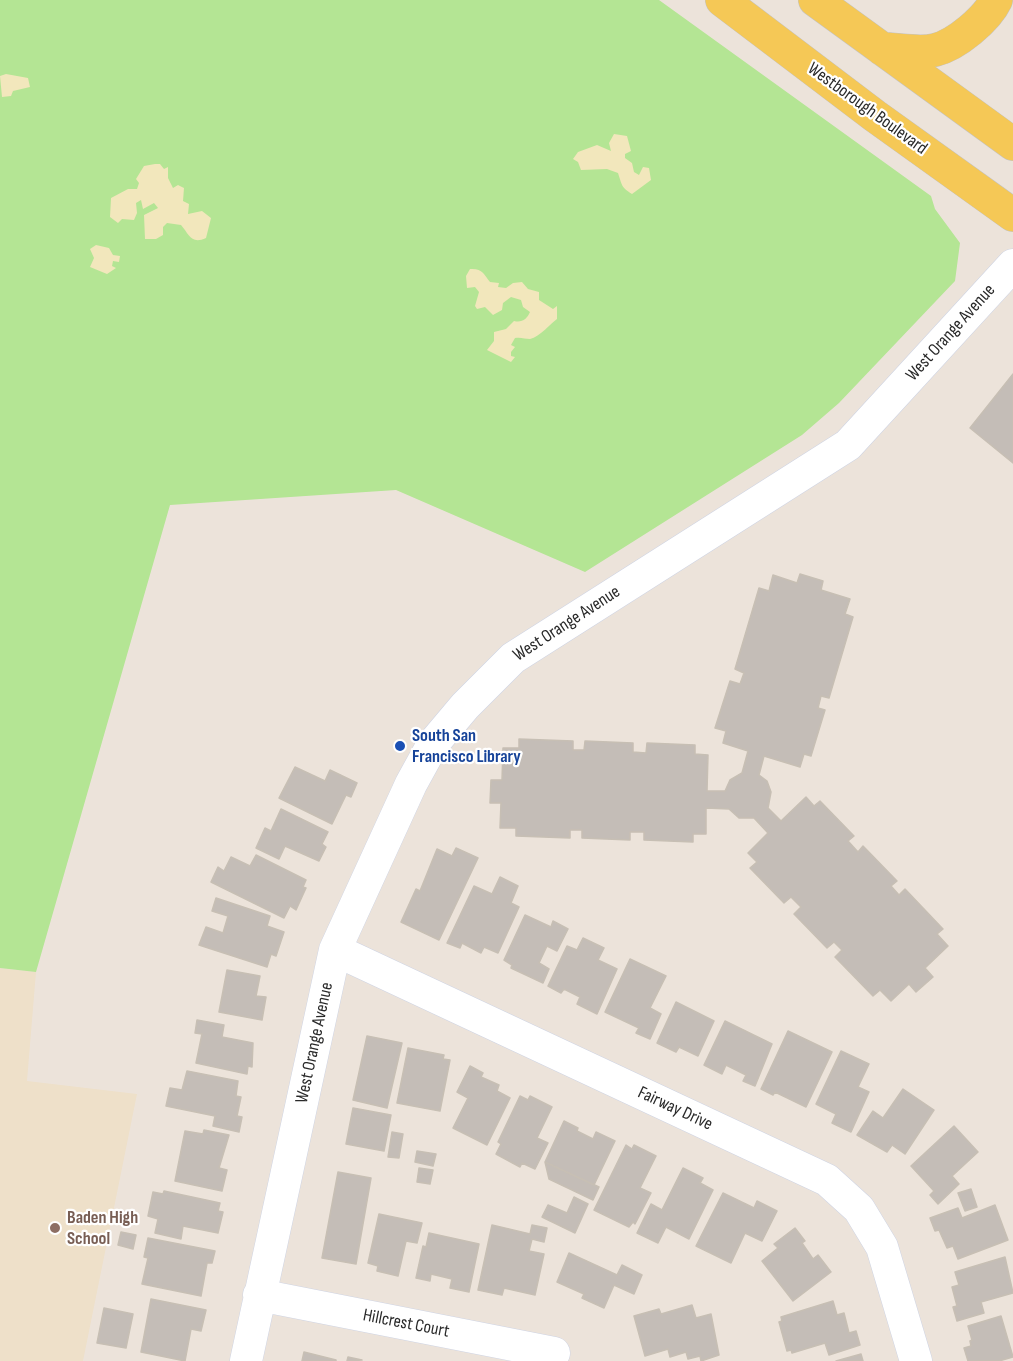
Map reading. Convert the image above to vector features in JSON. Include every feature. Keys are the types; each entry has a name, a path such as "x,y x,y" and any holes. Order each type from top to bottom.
{"main road":[{"name":"Westborough Boulevard","path":"722,0 875,116 1013,215"},
{"path":"814,0 1013,144"},
{"path":"882,49 935,50 969,31 988,15 996,0"}],"street":[{"name":"West Orange Avenue","path":"246,1361 335,950 411,784 433,744 465,706 513,658 848,445 1013,265"},
{"name":"Fairway Drive","path":"335,950 827,1180 859,1209 882,1247 916,1361"},
{"name":"Hillcrest Court","path":"259,1294 554,1353"}],"shaded area":[{"name":"Baden High School","path":"0,968 36,972 27,1081 137,1094 83,1361 0,1361"}],"green space":[{"path":"0,0 659,0 931,196 935,209 960,243 955,281 839,403 802,435 585,572 396,490 170,505 36,972 0,968"}],"sand":[{"path":"6,74 28,78 30,87 13,91 11,96 2,97 0,76"},
{"path":"614,134 627,136 631,151 625,154 625,158 632,163 634,172 639,175 643,167 649,168 651,180 632,194 622,185 618,173 607,169 581,170 578,162 573,159 578,152 597,145 611,151 609,143"},
{"path":"160,164 164,169 168,167 168,178 173,188 178,185 184,188 183,201 189,204 188,214 202,211 211,218 206,238 194,239 181,225 167,223 163,227 163,235 156,239 145,239 144,215 158,208 154,203 143,209 141,200 136,203 137,213 134,220 122,219 118,223 110,217 111,198 128,189 137,189 139,183 136,179 144,166"},
{"path":"96,245 109,248 113,255 120,256 119,262 113,261 112,266 116,268 107,274 90,267 94,258 90,249"},
{"path":"470,269 480,271 490,282 499,283 498,287 506,288 513,283 522,282 528,289 539,292 539,300 553,309 557,306 557,319 541,333 530,339 515,338 511,345 515,347 511,356 515,357 511,362 487,350 494,341 494,332 506,329 514,321 524,320 530,312 523,307 521,300 511,297 503,303 502,310 493,315 485,307 477,309 475,306 479,292 475,287 467,288 466,276"}],"building":[{"path":"1013,374 1013,463 970,428"},
{"path":"800,574 823,581 821,590 850,599 845,614 853,617 829,698 821,696 818,708 825,710 811,756 804,754 800,767 764,756 759,775 767,781 771,792 768,808 781,821 806,797 814,806 820,801 854,836 848,841 858,852 863,846 897,881 891,886 899,895 905,889 943,929 937,934 948,946 925,968 933,977 916,992 909,984 891,1001 880,990 873,996 835,957 842,950 834,942 827,948 794,914 801,907 791,897 784,903 750,868 757,862 748,853 768,833 754,818 739,818 729,809 706,808 706,834 693,834 693,842 644,840 644,832 630,832 630,840 582,838 582,830 570,830 570,838 516,836 516,828 500,828 501,803 490,803 491,780 502,780 503,748 519,748 519,739 573,741 573,750 584,750 585,741 633,743 633,752 646,753 647,743 695,745 695,754 708,755 707,791 725,791 730,780 742,773 748,751 723,743 726,731 715,728 730,681 740,684 744,673 735,669 759,588 769,591 773,575 797,583"},
{"path":"295,767 325,781 330,770 357,783 351,797 346,795 332,824 279,798"},
{"path":"281,809 328,832 322,844 326,847 319,861 285,846 279,859 256,848 265,828 271,831"},
{"path":"456,848 478,858 439,940 401,922 416,889 420,891 437,849 452,856"},
{"path":"256,855 306,880 303,887 306,888 296,910 290,906 284,918 211,882 218,867 224,871 231,857 250,866"},
{"path":"500,877 518,886 511,903 519,907 498,953 484,947 481,953 462,943 460,948 447,943 474,886 492,894"},
{"path":"216,898 270,916 267,926 284,932 276,956 271,954 267,967 199,945 206,927 223,933 228,916 212,911"},
{"path":"525,915 551,927 553,921 568,929 557,951 547,946 539,963 549,969 543,983 511,968 512,965 504,960"},
{"path":"583,938 604,948 598,960 617,969 597,1014 577,1004 580,997 564,989 561,993 548,986 567,946 577,950"},
{"path":"630,959 666,976 650,1008 661,1014 650,1039 636,1033 639,1028 605,1012"},
{"path":"227,970 260,976 256,996 266,997 262,1020 219,1012"},
{"path":"676,1002 714,1021 698,1056 679,1047 676,1052 657,1043"},
{"path":"197,1020 224,1025 222,1037 253,1043 252,1067 248,1066 247,1074 196,1063 202,1034 195,1033"},
{"path":"725,1021 772,1044 755,1086 743,1081 746,1075 726,1065 722,1074 704,1065"},
{"path":"788,1031 832,1052 806,1107 775,1092 773,1095 761,1089"},
{"path":"367,1036 402,1043 387,1108 353,1100"},
{"path":"408,1048 444,1055 443,1059 450,1060 440,1111 397,1103"},
{"path":"841,1051 869,1064 858,1087 869,1092 851,1132 832,1123 836,1114 816,1104"},
{"path":"470,1066 483,1073 481,1077 499,1085 497,1091 510,1098 487,1145 453,1128 468,1098 457,1092"},
{"path":"187,1071 238,1081 236,1096 241,1097 237,1116 242,1117 239,1132 213,1126 215,1116 166,1106 170,1088 182,1090"},
{"path":"903,1089 934,1110 905,1154 892,1145 887,1152 857,1135 873,1111 883,1118"},
{"path":"520,1096 528,1100 530,1096 552,1107 537,1138 548,1143 535,1169 522,1163 520,1167 496,1154 501,1144 498,1142"},
{"path":"353,1108 391,1115 384,1151 346,1144"},
{"path":"564,1121 593,1139 596,1132 615,1141 594,1185 545,1162"},
{"path":"954,1126 978,1152 952,1176 959,1184 938,1204 930,1195 934,1191 911,1166"},
{"path":"204,1130 229,1135 219,1168 227,1170 222,1191 175,1181 185,1131 203,1134"},
{"path":"392,1132 403,1134 399,1158 388,1157"},
{"path":"626,1145 632,1149 634,1145 656,1156 640,1188 651,1193 635,1224 633,1222 629,1227 594,1210"},
{"path":"417,1151 436,1154 433,1166 415,1162"},
{"path":"545,1162 599,1187 593,1200 549,1179"},
{"path":"419,1168 433,1170 430,1184 417,1182"},
{"path":"683,1168 703,1178 700,1183 713,1190 689,1239 666,1227 658,1243 637,1233 651,1204 662,1210"},
{"path":"338,1172 371,1178 356,1264 322,1258"},
{"path":"971,1189 977,1207 965,1211 958,1193"},
{"path":"164,1191 220,1203 218,1211 223,1212 218,1233 183,1226 181,1239 155,1233 158,1219 148,1216 153,1192 163,1194"},
{"path":"723,1193 754,1208 757,1201 777,1211 762,1241 745,1233 731,1263 696,1246"},
{"path":"574,1197 588,1204 575,1233 542,1217 548,1205 567,1213"},
{"path":"995,1205 1008,1240 958,1259 953,1246 947,1248 939,1230 935,1231 930,1218 958,1208 962,1218"},
{"path":"379,1214 422,1223 417,1243 406,1241 398,1276 377,1271 378,1266 368,1263"},
{"path":"492,1225 530,1234 532,1225 547,1228 544,1242 532,1239 529,1251 544,1254 535,1295 504,1288 502,1295 478,1290"},
{"path":"795,1228 805,1241 802,1243 813,1259 818,1255 831,1272 793,1301 762,1261 778,1248 774,1244"},
{"path":"121,1232 136,1235 133,1249 118,1245"},
{"path":"429,1233 479,1244 469,1292 450,1288 452,1279 431,1274 430,1281 416,1278 423,1246 426,1247"},
{"path":"148,1238 215,1251 212,1263 207,1263 201,1296 142,1284 148,1258 144,1257"},
{"path":"569,1253 617,1275 622,1265 642,1275 634,1294 614,1285 604,1308 582,1298 584,1294 557,1282"},
{"path":"1005,1257 1013,1293 981,1302 984,1313 957,1321 953,1307 957,1306 952,1287 959,1285 955,1272"},
{"path":"151,1299 206,1310 201,1331 191,1329 185,1361 141,1352"},
{"path":"833,1301 837,1315 844,1313 849,1333 856,1331 860,1345 829,1355 825,1343 792,1353 791,1350 787,1351 779,1322 782,1321 781,1317"},
{"path":"692,1305 696,1318 711,1314 719,1355 701,1361 700,1356 688,1359 686,1352 670,1357 668,1349 645,1356 634,1316 659,1309 661,1314"},
{"path":"104,1308 133,1314 126,1348 97,1343"},
{"path":"1001,1316 1013,1357 999,1361 968,1361 964,1348 971,1346 970,1341 972,1340 968,1326"},
{"path":"304,1352 336,1360 336,1361 302,1361"},
{"path":"861,1354 863,1361 836,1361"},
{"path":"348,1357 362,1360 347,1361"}],"place":[{"name":"South San Francisco Library","path":"400,746"},
{"name":"Baden High School","path":"55,1228"}]}
